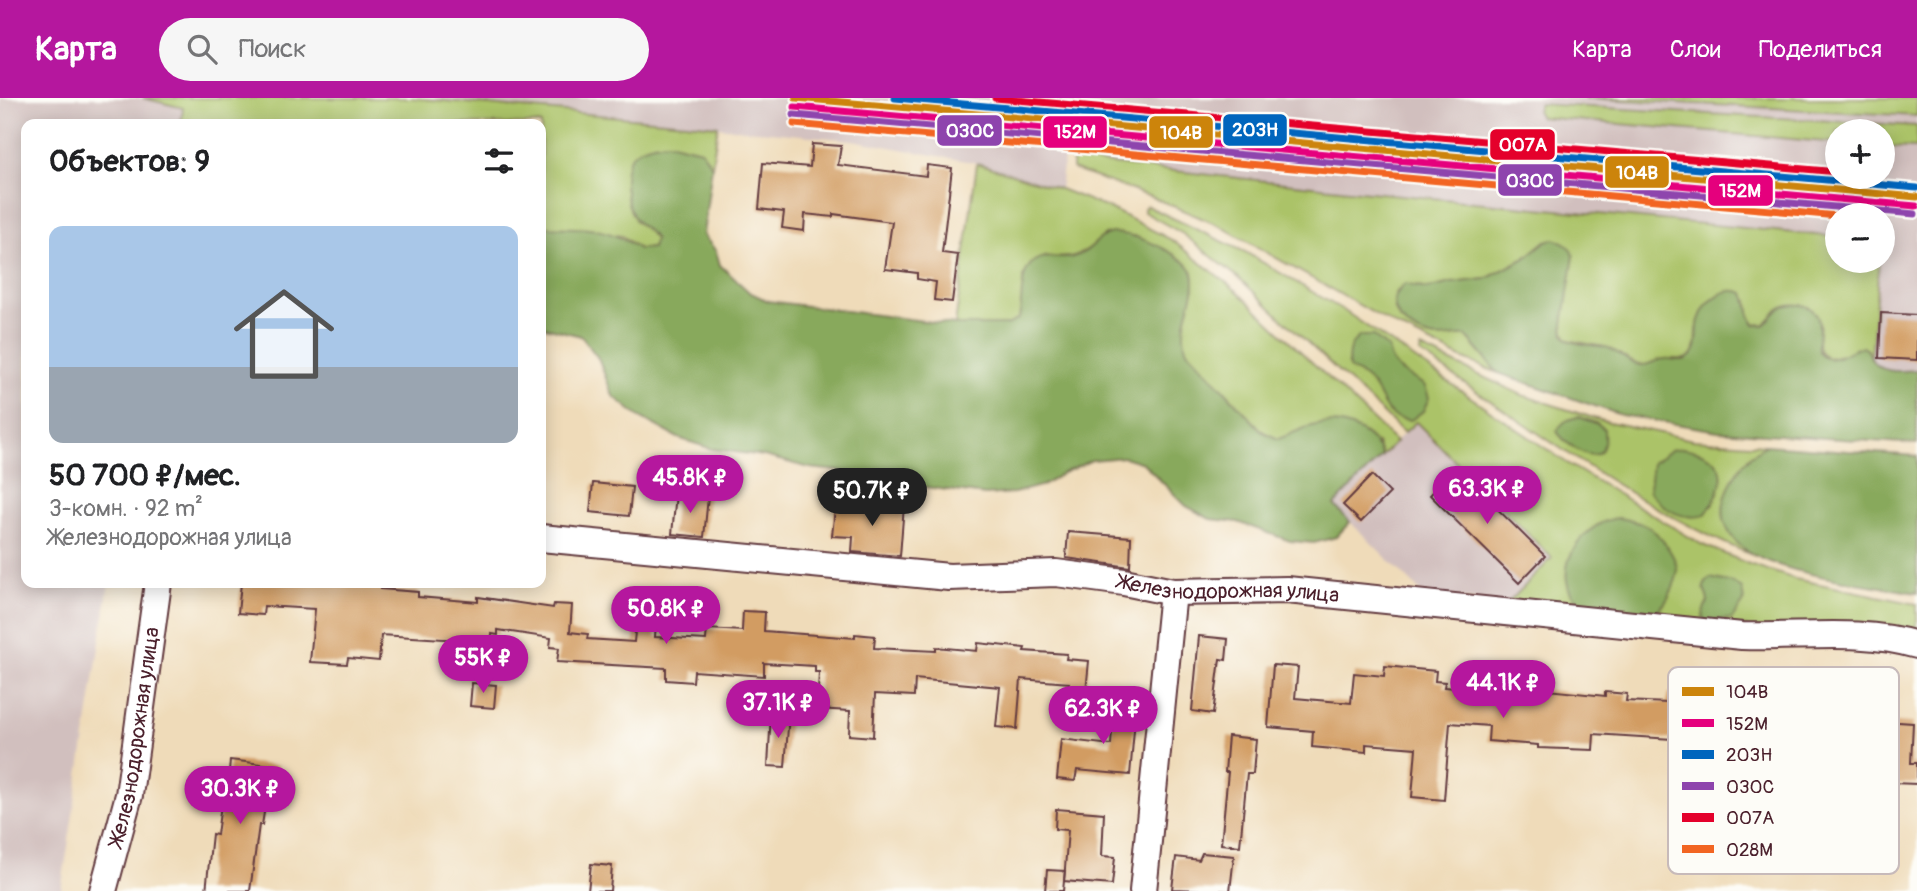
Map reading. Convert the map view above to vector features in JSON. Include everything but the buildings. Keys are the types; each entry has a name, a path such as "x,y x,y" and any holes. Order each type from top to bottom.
{"street":[{"name":"Железнодорожная улица","path":"546,538 949,577 1056,573 1173,592 1287,590 1717,634 1780,638 1868,634 1917,645"},
{"name":"Железнодорожная улица","path":"103,891 129,795 157,588"},
{"path":"1143,891 1173,592"}],"shaded area":[{"path":"0,98 143,98 183,108 182,119 21,119 21,588 108,588 61,891 0,891"},
{"path":"413,98 1584,98 1917,116 1917,444 1865,441 1878,273 1895,273 1895,203 1825,203 1825,236 1349,190 1064,159 1060,189 977,163 852,140"},
{"path":"1415,422 1553,558 1507,604 1423,594 1333,505"}],"green space":[{"path":"143,98 413,98 718,126 712,166 701,150 627,197 636,222 645,226 655,239 652,248 639,249 622,236 546,228 546,119 182,119 183,108"},
{"path":"1584,98 1917,98 1917,116"},
{"path":"1539,104 1825,121 1825,142 1540,117 1537,112"},
{"path":"1895,125 1917,126 1917,148 1895,147"},
{"path":"668,142 701,150 712,166 703,235 716,251 720,265 749,292 768,301 955,325 1008,325 1019,318 1025,274 1037,260 1047,257 1073,257 1108,234 1127,235 1154,244 1178,257 1192,271 1194,288 1184,327 1186,349 1263,432 1278,439 1311,426 1346,425 1371,439 1382,456 1334,505 1350,522 1336,537 1314,543 1290,541 1238,522 1210,519 1186,506 1143,463 1124,457 1092,460 1044,485 1014,493 985,495 810,468 764,456 712,449 678,438 638,416 613,396 598,358 581,336 546,327 546,227 592,229 615,235 639,249 652,248 655,239 632,213 625,178 632,155 653,144"},
{"path":"1075,160 1349,190 1825,236 1825,273 1878,273 1871,360 1868,350 1828,358 1819,348 1820,325 1778,310 1764,325 1755,324 1749,317 1748,301 1697,329 1696,345 1687,359 1665,359 1645,365 1636,364 1608,348 1568,340 1563,328 1567,281 1546,241 1525,258 1486,279 1426,289 1416,286 1397,291 1395,296 1398,315 1409,327 1431,337 1466,336 1498,373 1398,327 1220,226 1154,198 1072,169 1072,162"},
{"path":"977,163 1060,189 1113,210 1172,240 1237,291 1396,442 1382,456 1377,443 1293,434 1278,439 1263,432 1186,349 1182,338 1183,324 1194,288 1193,272 1185,262 1135,236 1105,235 1092,247 1078,254 1064,257 1046,256 1023,277 1023,301 1019,319 1008,325 955,325"},
{"path":"1147,206 1245,252 1343,310 1570,465 1701,544 1795,579 1917,604 1917,633 1778,630 1507,604 1552,558 1416,422 1404,433 1239,278 1183,234 1144,212"},
{"path":"1553,239 1567,244 1574,256 1563,324 1564,335 1568,340 1605,347 1638,365 1662,359 1684,360 1691,356 1696,347 1702,313 1711,301 1723,293 1744,293 1755,324 1764,325 1784,306 1801,305 1817,315 1818,348 1820,354 1826,358 1836,358 1863,346 1880,368 1892,371 1917,370 1917,444 1718,431 1621,415 1498,373 1466,336 1428,336 1408,326 1396,311 1397,293 1405,284 1426,289 1486,279"},
{"path":"1360,336 1373,336 1388,348 1393,363 1401,371 1425,386 1429,398 1423,411 1411,420 1401,419 1389,412 1368,380 1349,368 1350,350"},
{"path":"1421,348 1522,395 1600,420 1693,440 1766,445 1748,458 1744,549 1755,556 1711,537 1625,490 1420,353"},
{"path":"1579,417 1604,429 1604,444 1600,452 1583,452 1570,445 1557,431 1566,421"},
{"path":"1766,445 1917,456 1917,593 1804,572 1762,559 1740,545 1727,528 1723,506 1731,482 1740,468"},
{"path":"1683,448 1710,457 1721,471 1719,491 1705,515 1689,516 1674,512 1660,503 1649,491 1652,463 1671,450"},
{"path":"1619,518 1650,528 1658,535 1676,563 1677,574 1671,591 1663,605 1652,613 1620,613 1583,602 1571,593 1567,568 1577,544 1596,526"},
{"path":"1710,578 1733,583 1742,589 1744,602 1732,619 1706,621 1703,617 1708,602 1704,588"}],"transit line":[{"name":"104В","path":"796,98 1917,197"},
{"name":"203Н","path":"895,98 1917,188"},
{"name":"007А","path":"995,98 1825,171"},
{"name":"152М","path":"795,107 1916,206"},
{"name":"030C","path":"794,115 1915,214"},
{"name":"028М","path":"794,124 1825,215"}]}
